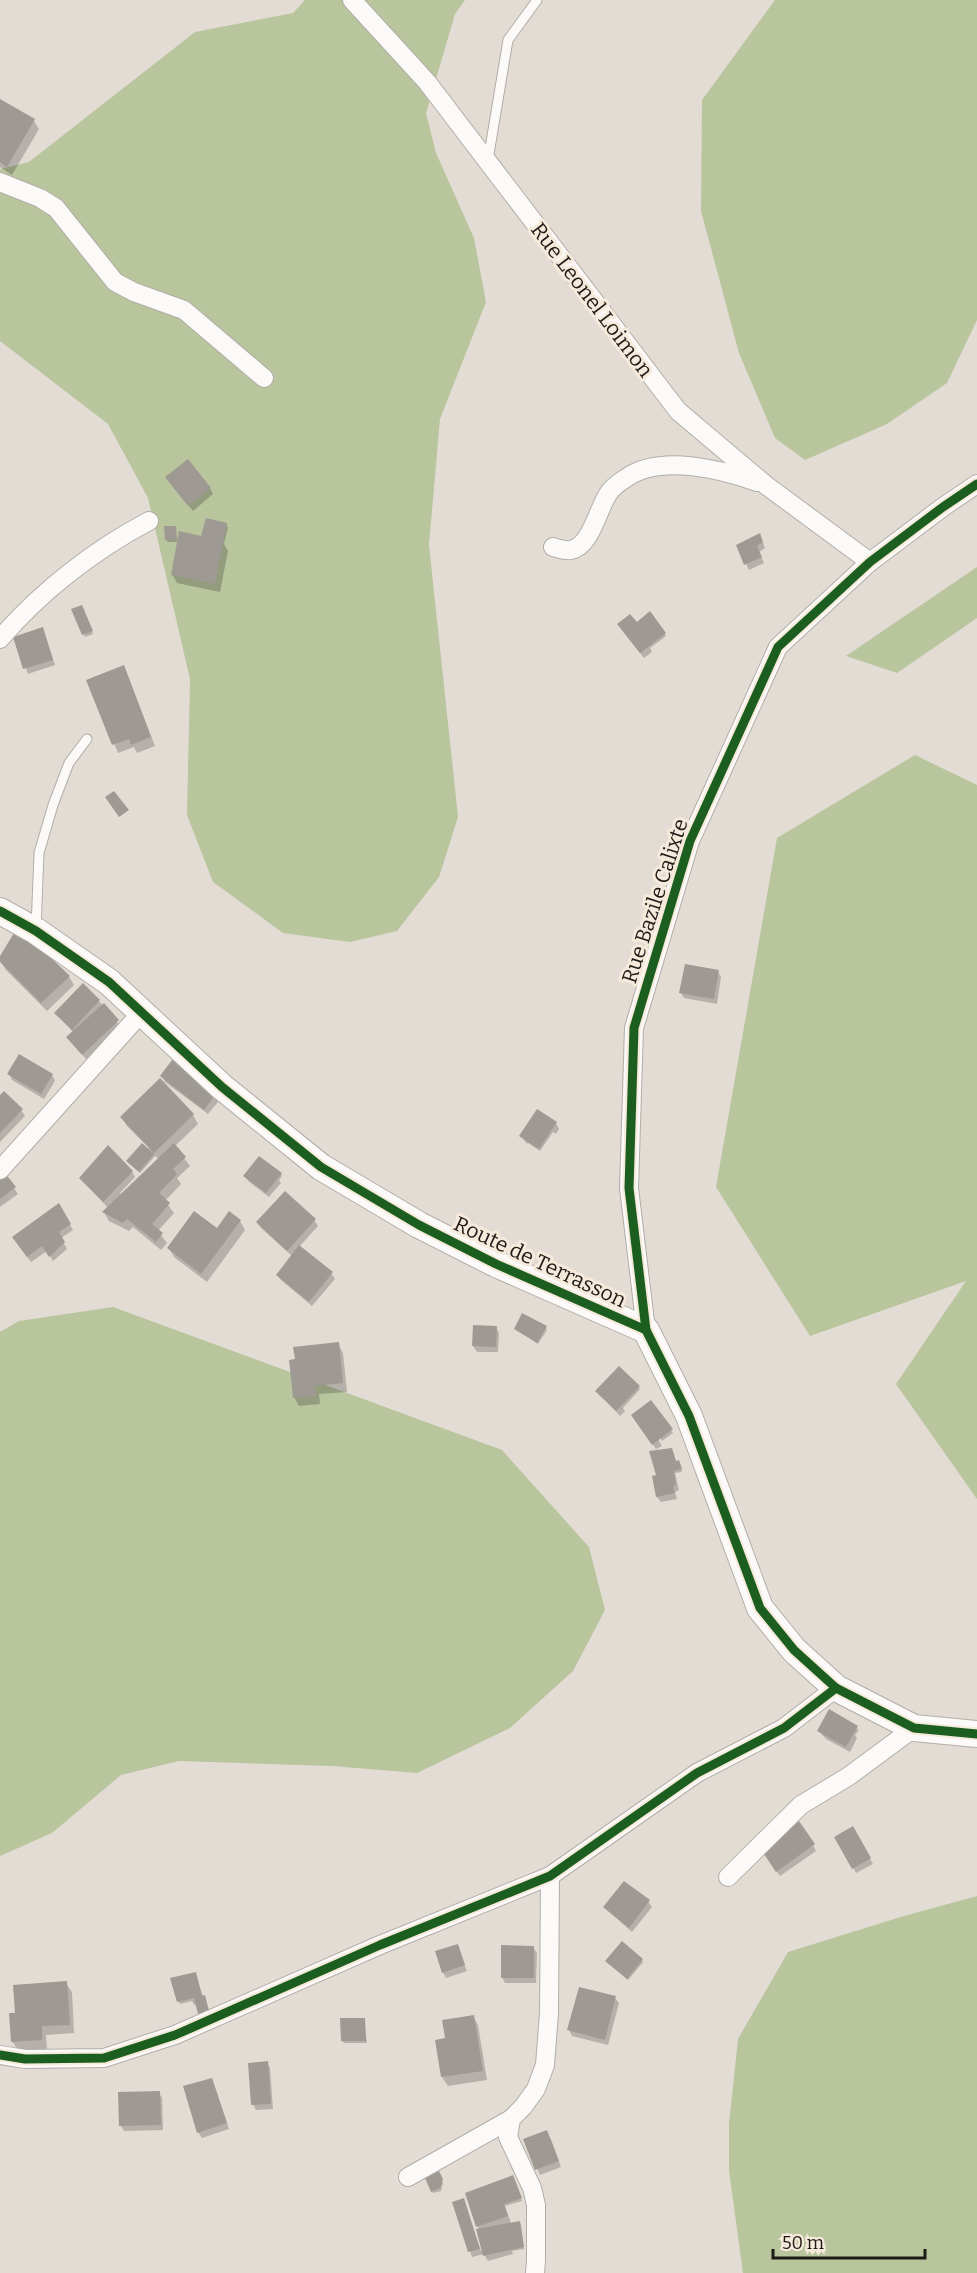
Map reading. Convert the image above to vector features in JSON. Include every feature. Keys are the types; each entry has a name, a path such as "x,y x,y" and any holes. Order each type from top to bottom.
{"street":[{"name":"Rue Leonel Loimon","path":"352,0 427,82 678,411 767,486 870,562"},
{"path":"0,182 40,198 57,208 115,282 134,292 184,309 264,378"},
{"path":"553,547 568,551 577,548 594,524 609,492 627,477 639,471 673,466 700,467 736,475 767,486"},
{"name":"Rue Bazile Calixte","path":"646,1330 629,1188 634,1028 690,841 778,647 870,562 977,484"},
{"path":"0,639 17,619 73,571 124,535 149,521"},
{"name":"Route de Terrasson","path":"1,906 109,982 222,1087 321,1167 438,1235 496,1264 646,1330"},
{"path":"0,1170 142,1012"},
{"path":"646,1330 689,1416 759,1608 794,1650 836,1688 914,1728 977,1734"},
{"path":"0,2055 26,2059 104,2058 175,2035 380,1945 550,1876 697,1773 784,1728 836,1688"},
{"path":"728,1877 801,1804 849,1776 914,1728"},
{"path":"408,2177 511,2118 523,2107 536,2089 544,2065 549,2013 550,1876"},
{"path":"511,2118 508,2137 532,2188 536,2205 535,2273"}],"lane":[{"path":"488,162 508,40 537,0"},
{"path":"36,931 39,853 53,805 69,763 87,739"}],"green space":[{"path":"305,0 465,0 455,14 426,113 436,153 474,238 486,302 440,419 429,545 458,817 439,877 397,931 350,942 283,933 213,882 187,815 190,679 148,498 108,424 0,341 0,169 29,162 195,32 293,13"},
{"path":"775,0 977,0 977,320 947,383 887,424 805,460 775,438 739,353 701,211 702,100"},
{"path":"977,567 977,618 897,673 846,656"},
{"path":"915,755 977,785 977,1499 896,1384 966,1281 810,1336 716,1187 777,838"},
{"path":"113,1307 502,1450 589,1547 605,1610 573,1671 510,1728 417,1773 332,1766 179,1761 121,1775 52,1833 0,1856 0,1332 19,1321"},
{"path":"977,1896 977,2273 743,2273 729,2171 729,2124 738,2039 788,1952"}],"building":[{"path":"0,99 35,119 7,167 0,162"},
{"path":"188,459 211,488 188,506 165,477"},
{"path":"206,518 227,523 215,584 171,575 179,531 201,536"},
{"path":"164,526 176,526 177,540 165,540"},
{"path":"760,533 763,542 757,546 762,557 744,565 736,545"},
{"path":"82,605 93,631 82,635 71,609"},
{"path":"650,611 666,633 640,653 617,624 630,614 637,622"},
{"path":"43,627 53,660 23,669 13,637"},
{"path":"124,665 151,737 131,745 129,739 112,745 86,680"},
{"path":"114,791 129,810 119,817 105,797"},
{"path":"23,931 70,976 41,1003 0,962 0,956 14,933"},
{"path":"685,964 719,970 714,999 679,993"},
{"path":"83,983 100,1000 72,1030 54,1013"},
{"path":"104,1003 119,1020 82,1055 66,1037"},
{"path":"19,1054 53,1074 41,1094 7,1074"},
{"path":"175,1056 219,1090 204,1110 160,1076"},
{"path":"160,1078 194,1114 154,1153 120,1117"},
{"path":"4,1091 23,1109 0,1133 0,1095"},
{"path":"537,1109 557,1122 539,1149 519,1136"},
{"path":"142,1143 154,1154 139,1172 126,1161"},
{"path":"174,1143 186,1157 173,1169 177,1174 159,1193 170,1203 152,1224 163,1233 156,1242 127,1219 123,1223 102,1212"},
{"path":"108,1145 133,1171 103,1202 79,1178"},
{"path":"259,1156 282,1173 266,1193 243,1176"},
{"path":"5,1173 16,1187 0,1199 0,1176"},
{"path":"285,1191 316,1219 287,1251 256,1222"},
{"path":"59,1203 71,1224 59,1232 65,1242 49,1257 42,1246 27,1257 12,1237"},
{"path":"194,1211 217,1228 229,1211 241,1220 201,1274 167,1248"},
{"path":"299,1245 333,1272 309,1302 276,1275"},
{"path":"522,1313 547,1326 537,1343 514,1329"},
{"path":"473,1325 497,1326 496,1347 472,1346"},
{"path":"339,1342 343,1383 315,1386 316,1396 293,1398 289,1360 295,1359 293,1347"},
{"path":"619,1366 640,1386 616,1411 595,1391"},
{"path":"651,1400 673,1429 652,1445 631,1415"},
{"path":"672,1448 676,1461 679,1460 682,1469 674,1471 675,1493 656,1497 652,1476 656,1475 649,1451"},
{"path":"829,1709 858,1726 846,1747 817,1731"},
{"path":"799,1821 815,1844 776,1872 762,1851"},
{"path":"853,1826 871,1858 852,1869 834,1837"},
{"path":"624,1881 650,1900 629,1928 603,1907"},
{"path":"622,1941 643,1959 627,1979 605,1961"},
{"path":"458,1944 465,1965 442,1973 435,1951"},
{"path":"501,1945 534,1946 534,1978 501,1978"},
{"path":"196,1972 202,1996 205,1995 209,2011 198,2014 194,1998 177,2002 170,1978"},
{"path":"67,1981 70,2025 42,2026 42,2040 11,2042 9,2013 15,2013 13,1985"},
{"path":"579,1987 616,1996 605,2040 567,2030"},
{"path":"474,2015 483,2071 441,2077 435,2040 445,2038 442,2020"},
{"path":"340,2018 365,2018 366,2041 341,2041"},
{"path":"268,2061 271,2104 251,2105 248,2063"},
{"path":"212,2078 227,2123 197,2133 183,2086"},
{"path":"160,2091 161,2125 119,2126 118,2092"},
{"path":"547,2130 559,2161 535,2170 523,2139"},
{"path":"439,2171 443,2179 440,2188 431,2192 425,2178"},
{"path":"513,2175 522,2198 504,2204 508,2216 476,2227 465,2193"},
{"path":"464,2198 480,2249 468,2252 452,2202"},
{"path":"520,2221 524,2247 483,2256 476,2229"}],"cycle path":[{"path":"646,1330 629,1188 634,1028 690,841 778,647 870,562 977,484"},
{"path":"0,911 36,931 109,982 222,1087 321,1167 419,1225 496,1264 646,1330 689,1416 760,1608 794,1650 836,1688 914,1728 977,1734"},
{"path":"0,2055 25,2059 104,2058 175,2035 380,1945 550,1876 697,1773 784,1728 836,1688"}]}
